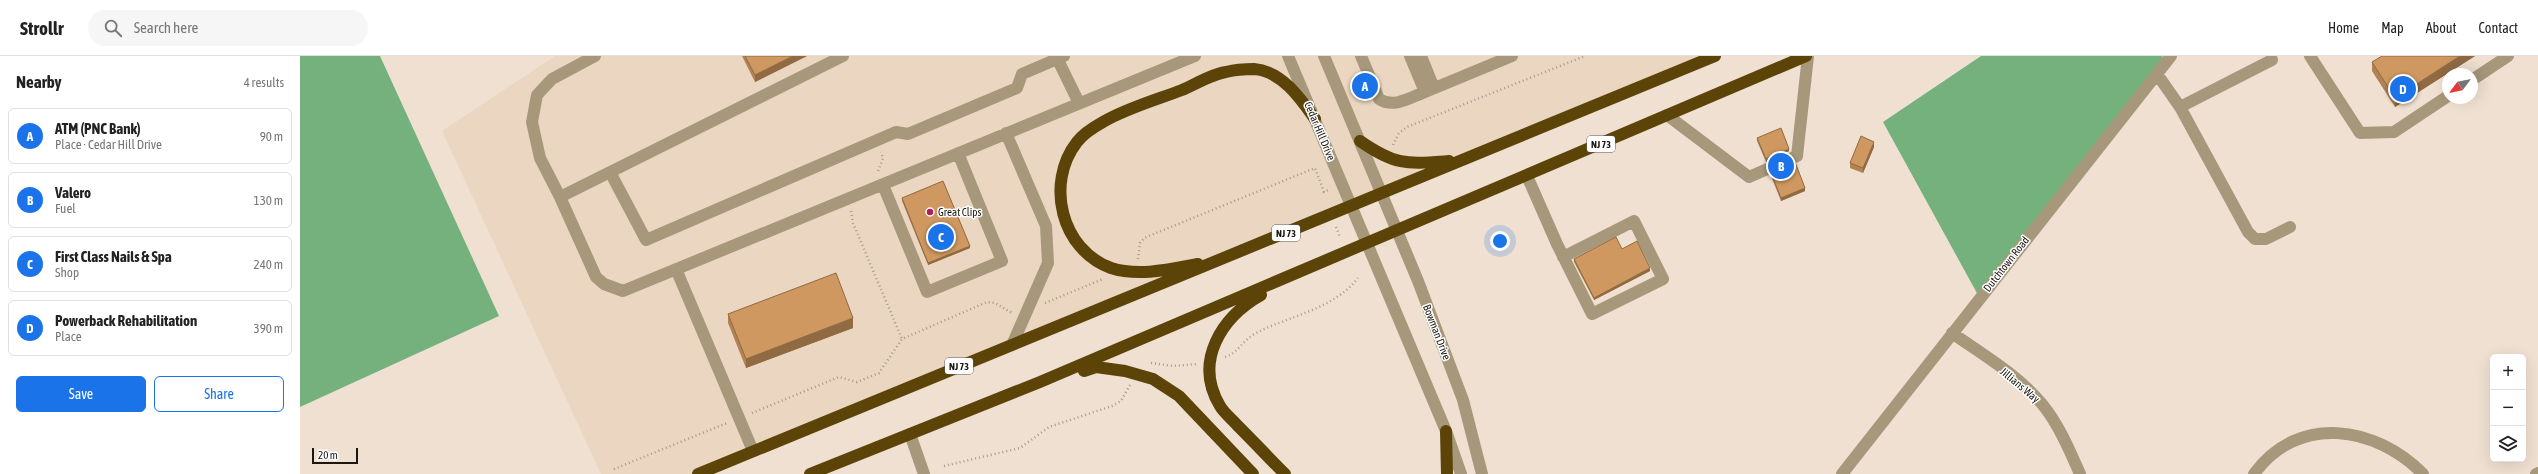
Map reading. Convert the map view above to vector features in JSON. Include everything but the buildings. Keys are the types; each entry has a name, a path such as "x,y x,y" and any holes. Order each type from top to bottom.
{"highway":[{"name":"NJ 73","path":"698,474 1351,207 1458,161 1715,56"},
{"name":"NJ 73","path":"810,474 1040,382 1807,56"},
{"path":"1221,260 1158,271 1134,272 1112,268 1095,260 1078,246 1061,207 1060,184 1062,170 1077,142 1103,122 1226,72 1254,69 1267,73 1294,92 1315,120"},
{"path":"1360,141 1381,156 1407,164 1458,161"},
{"path":"1285,474 1220,406 1212,388 1209,370 1212,347 1221,329 1231,317 1250,301 1306,269"},
{"path":"1040,382 1052,382 1096,367 1126,371 1153,379 1178,396 1253,474"},
{"path":"1446,431 1446,474"}],"street":[{"path":"595,56 552,79 537,95 532,122 540,158 560,197 596,277 604,284 623,291 846,200 880,180 958,153 1006,132 1195,56"},
{"path":"560,197 843,56"},
{"name":"Cedar Hill Drive","path":"1288,56 1351,207"},
{"path":"1324,56 1381,193"},
{"path":"1361,56 1379,99 1383,102 1398,102 1512,56"},
{"path":"1410,56 1429,90"},
{"path":"1421,56 1429,90"},
{"path":"1667,115 1749,177 1797,156 1807,56"},
{"name":"Dutchtown Road","path":"1842,474 1952,332 2171,56"},
{"path":"2310,56 2360,133 2394,132 2442,100"},
{"path":"2478,76 2508,56"},
{"path":"610,172 646,240 876,140 896,132 908,134 1017,88 1022,74 1059,57 1079,103"},
{"path":"2180,108 2272,60"},
{"path":"2157,74 2180,108 2248,232 2255,239 2266,239 2290,228"},
{"path":"1006,132 1046,226 1048,263 1012,345"},
{"path":"880,180 927,292 1002,261 958,153"},
{"path":"1527,176 1563,257 1592,314 1663,279 1634,222 1563,257"},
{"name":"Bowman Drive","path":"1381,193 1463,400 1482,474"},
{"path":"1351,207 1446,431 1461,474"},
{"path":"676,270 754,451"},
{"name":"Jillians Way","path":"1952,332 2018,381 2042,404 2062,437 2080,474"},
{"path":"2254,474 2277,451 2295,441 2311,435 2340,431 2368,438 2413,464 2423,474"},
{"path":"910,434 924,474"}],"path":[{"path":"1390,150 1399,133 1407,127 1585,56"},
{"path":"876,140 883,158 880,180"},
{"path":"1138,261 1140,243 1144,238 1315,168 1324,192 1328,190"},
{"path":"846,200 853,224 902,339"},
{"path":"1336,227 1340,237"},
{"path":"1040,304 1109,277"},
{"path":"1218,356 1225,357 1234,354 1255,334 1295,318 1333,298 1351,286 1358,278"},
{"path":"614,469 839,377 857,382 879,373 902,339 987,302 995,302 1014,314"},
{"path":"1146,362 1173,366 1200,364"},
{"path":"944,466 1020,448 1049,427 1121,401 1132,381"}],"shaded area":[{"path":"555,56 1715,56 698,474 601,474 442,131"}],"green space":[{"path":"300,56 380,56 499,316 300,407"},
{"path":"1981,56 2162,56 2164,59 1978,295 1883,122"}],"place":[{"name":"ATM (PNC Bank)","path":"1365,86"},
{"name":"Powerback Rehabilitation","path":"2403,89"},
{"name":"Valero","path":"1781,166"},
{"name":"Great Clips","path":"930,212"},
{"name":"First Class Nails & Spa","path":"941,237"}]}
